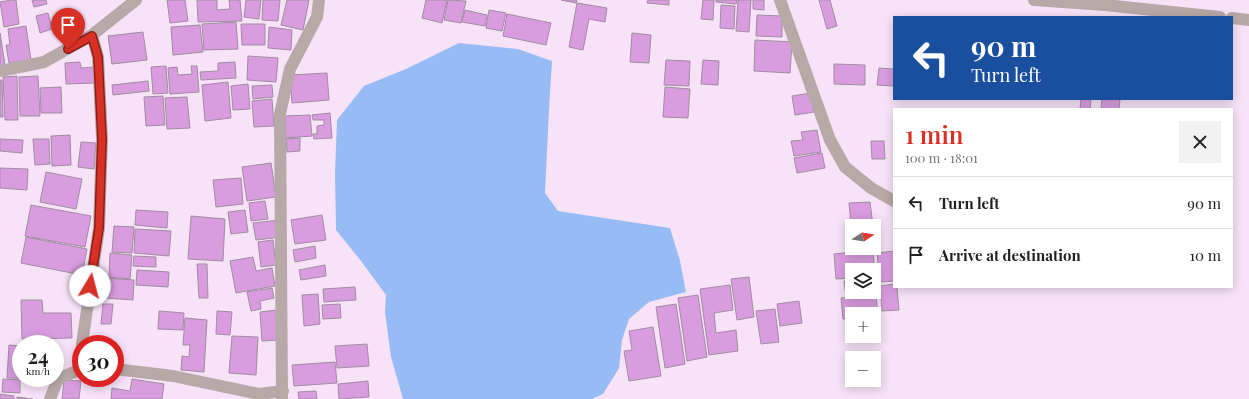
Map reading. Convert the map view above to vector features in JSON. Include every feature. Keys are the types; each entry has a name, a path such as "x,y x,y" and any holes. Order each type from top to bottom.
{"street":[{"path":"0,71 44,62 92,36 136,0"},
{"path":"124,370 173,376 259,394 282,395 280,114 290,69 317,17 319,0"},
{"path":"780,0 830,140 845,167 871,188 893,200"},
{"path":"1034,0 1105,5 1210,16"},
{"path":"1233,18 1249,20"},
{"path":"83,335 99,228 102,139 98,57 92,36"},
{"path":"50,399 58,379 72,373"}],"water":[{"path":"459,43 518,49 552,61 545,193 558,211 670,228 680,261 686,292 649,302 629,319 622,340 619,368 603,394 592,399 403,399 391,357 385,312 386,295 336,230 335,173 337,120 364,86 406,69"}],"building":[{"path":"16,0 19,24 4,27 0,2"},
{"path":"32,0 46,0 47,4 34,7"},
{"path":"167,0 185,0 188,21 170,23"},
{"path":"197,0 217,0 217,10 230,9 229,0 240,0 242,21 198,22"},
{"path":"246,0 261,0 259,19 244,17"},
{"path":"263,0 280,0 278,21 262,20"},
{"path":"287,0 309,0 303,30 281,25"},
{"path":"426,0 447,0 442,23 422,18"},
{"path":"448,0 466,1 461,23 444,20"},
{"path":"561,0 577,0 576,3"},
{"path":"648,0 669,0 669,5 647,3"},
{"path":"703,0 714,0 713,20 701,19"},
{"path":"716,0 737,0 736,4 716,2"},
{"path":"738,0 751,0 749,32 736,31"},
{"path":"753,0 764,0 764,10 753,9"},
{"path":"819,0 830,0 837,26 827,29"},
{"path":"577,3 607,8 605,22 589,19 583,50 569,47"},
{"path":"721,5 735,6 734,29 720,28"},
{"path":"465,10 487,15 485,26 462,22"},
{"path":"489,10 506,13 502,31 486,28"},
{"path":"48,13 52,29 40,33 36,16"},
{"path":"507,14 551,23 546,45 503,36"},
{"path":"757,15 782,16 782,37 756,36"},
{"path":"236,22 238,49 204,50 202,24"},
{"path":"241,24 265,24 265,45 242,45"},
{"path":"200,25 203,52 173,55 171,27"},
{"path":"26,26 31,60 9,63 6,45 10,45 8,29"},
{"path":"269,27 292,30 291,50 268,48"},
{"path":"143,32 147,60 112,64 108,36"},
{"path":"0,33 5,65 0,66"},
{"path":"632,33 651,35 649,63 630,62"},
{"path":"755,40 792,42 790,73 754,71"},
{"path":"248,56 278,58 276,82 247,80"},
{"path":"666,60 690,61 689,86 664,85"},
{"path":"703,60 719,61 718,85 701,84"},
{"path":"80,62 81,68 94,67 95,83 66,84 65,63"},
{"path":"235,62 236,78 201,80 200,72 218,71 218,63"},
{"path":"834,64 865,65 865,85 834,84"},
{"path":"166,66 168,93 153,94 151,67"},
{"path":"191,66 197,66 199,92 170,94 168,68 177,67 178,75 192,74"},
{"path":"879,68 893,69 893,86 877,85"},
{"path":"327,73 329,100 292,103 290,75"},
{"path":"17,76 18,120 5,120 3,77"},
{"path":"38,76 40,116 20,116 19,77"},
{"path":"0,80 2,80 3,117 0,117"},
{"path":"148,81 149,91 113,95 112,85"},
{"path":"228,82 231,118 205,121 202,85"},
{"path":"248,84 250,109 233,110 231,86"},
{"path":"272,85 273,97 253,99 252,86"},
{"path":"61,87 62,113 41,113 40,88"},
{"path":"665,87 690,89 688,118 663,117"},
{"path":"811,93 814,112 795,115 792,96"},
{"path":"163,96 165,125 146,126 144,97"},
{"path":"187,97 190,128 167,129 165,98"},
{"path":"272,99 274,126 254,127 252,101"},
{"path":"1081,100 1091,100 1090,108 1080,108"},
{"path":"1102,100 1120,100 1119,108 1101,108"},
{"path":"330,113 332,138 314,139 313,134 317,134 317,126 324,125 324,120 313,120 312,115"},
{"path":"310,115 312,136 285,138 284,116"},
{"path":"817,130 821,152 794,156 791,141 803,140 801,132"},
{"path":"70,135 71,165 52,166 51,136"},
{"path":"300,138 300,151 287,152 286,139"},
{"path":"0,139 23,140 22,153 0,151"},
{"path":"33,139 49,139 50,164 35,165"},
{"path":"871,141 884,141 885,159 872,159"},
{"path":"81,142 96,143 94,169 78,167"},
{"path":"822,153 825,168 797,173 794,158"},
{"path":"271,163 276,197 247,201 242,167"},
{"path":"0,168 28,169 27,190 0,188"},
{"path":"46,172 82,179 76,209 40,202"},
{"path":"241,178 243,204 216,207 213,180"},
{"path":"265,201 268,219 251,221 249,203"},
{"path":"870,202 872,219 850,219 849,203"},
{"path":"31,205 91,216 85,247 25,236"},
{"path":"136,210 168,212 167,228 135,225"},
{"path":"245,210 248,232 231,234 228,212"},
{"path":"322,215 326,240 295,244 291,220"},
{"path":"191,216 225,219 223,261 188,259"},
{"path":"279,220 281,237 256,240 253,223"},
{"path":"114,226 134,227 132,253 112,252"},
{"path":"135,229 171,231 169,256 134,253"},
{"path":"26,237 87,249 82,275 21,263"},
{"path":"273,240 276,265 261,267 258,242"},
{"path":"315,246 316,258 295,262 293,250"},
{"path":"893,251 893,281 881,282 881,263 878,263 877,255 881,255 881,253"},
{"path":"110,253 132,255 130,279 109,277"},
{"path":"845,253 845,255 873,255 874,263 845,263 845,278 836,279 834,254"},
{"path":"134,256 156,257 156,267 133,266"},
{"path":"253,257 256,271 272,268 275,286 236,293 230,261"},
{"path":"197,264 207,264 208,298 199,298"},
{"path":"325,265 326,276 301,280 299,270"},
{"path":"137,270 169,272 168,287 136,285"},
{"path":"749,277 754,317 737,320 731,279"},
{"path":"106,278 134,280 133,300 105,298"},
{"path":"893,284 893,288 897,288 899,310 882,311 881,286"},
{"path":"730,285 733,310 714,313 716,333 736,330 738,351 709,355 700,289"},
{"path":"355,287 356,300 324,302 323,289"},
{"path":"272,288 274,298 260,301 261,309 251,311 247,292"},
{"path":"318,294 320,324 304,326 302,295"},
{"path":"698,295 707,357 687,361 678,298"},
{"path":"841,298 876,299 877,307 845,307 845,319 843,319"},
{"path":"21,300 42,300 43,313 71,313 72,338 64,338 64,335 22,335"},
{"path":"799,301 802,323 780,326 777,304"},
{"path":"103,304 113,304 111,324 101,324"},
{"path":"340,304 341,318 323,319 322,305"},
{"path":"676,304 685,364 665,368 656,307"},
{"path":"775,309 779,342 761,344 756,311"},
{"path":"277,310 279,340 262,341 260,312"},
{"path":"159,311 184,313 183,330 158,329"},
{"path":"217,311 232,312 230,335 216,334"},
{"path":"185,318 207,320 204,372 181,370 182,356 189,357 190,345 183,345"},
{"path":"653,327 661,376 629,381 624,351 632,350 629,331"},
{"path":"232,336 258,337 256,375 229,373"},
{"path":"367,344 369,366 337,368 335,346"},
{"path":"9,345 12,345 12,378 7,378"},
{"path":"335,362 337,383 294,386 292,365"},
{"path":"3,379 12,380 12,387 20,387 20,393 2,392"},
{"path":"132,379 164,384 162,399 111,399 112,388 130,391"},
{"path":"64,380 72,380 72,387 80,387 79,399 62,399"},
{"path":"368,381 369,397 339,399 338,384"},
{"path":"316,391 317,399 299,399 298,392"},
{"path":"0,394 14,396 14,399 0,399"},
{"path":"17,397 33,399 17,399"}],"route":[{"path":"68,49 92,36 98,57 102,139 99,228 90,286"}]}
